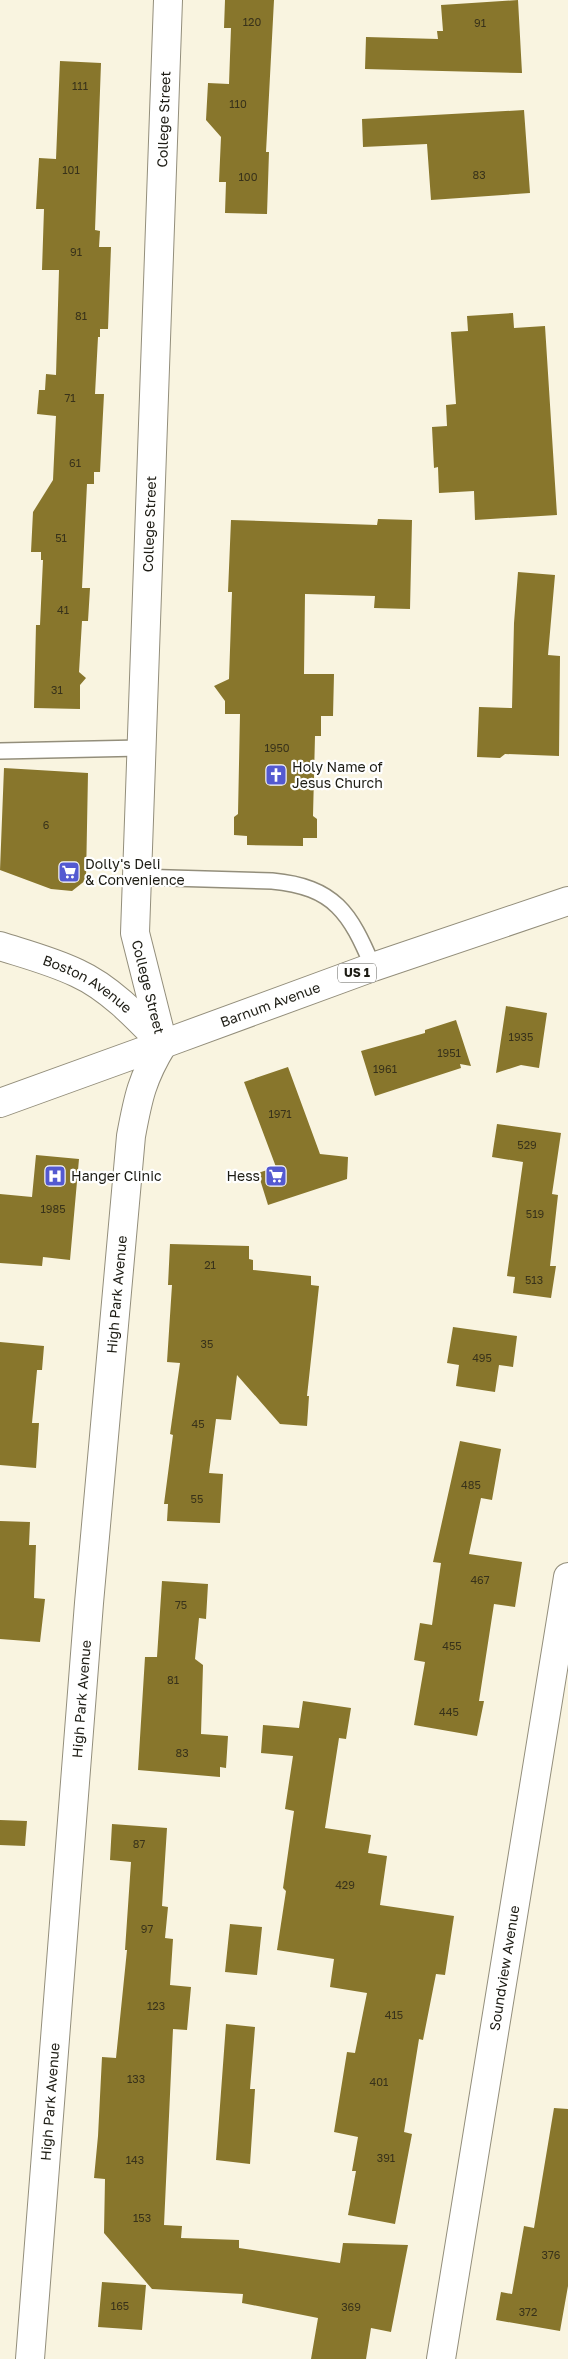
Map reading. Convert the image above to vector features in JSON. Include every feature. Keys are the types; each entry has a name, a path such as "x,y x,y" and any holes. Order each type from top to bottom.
{"street":[{"name":"College Street","path":"162,1044 135,933 168,0"},
{"name":"Barnum Avenue","path":"0,1103 373,967 568,901"},
{"name":"Boston Avenue","path":"0,946 78,973 96,983 141,1020 162,1044"},
{"name":"High Park Avenue","path":"30,2359 89,1604 130,1146 138,1098 147,1070 162,1044"},
{"name":"Soundview Avenue","path":"441,2359 568,1577"}],"lane":[{"path":"0,750 141,748"},
{"path":"136,877 287,882 315,891 328,897 348,916 373,967"}],"building":[{"path":"225,0 274,0 266,152 269,152 267,214 225,213 226,182 219,182 221,137 206,120 208,83 229,84 231,28 224,28"},
{"path":"518,0 522,73 365,69 366,37 438,39 437,31 443,31 441,5"},
{"path":"60,61 101,63 95,230 100,231 99,247 111,247 108,329 100,329 100,337 98,337 95,394 104,394 100,472 94,472 94,484 87,484 82,588 90,588 88,621 82,621 79,672 86,678 80,685 80,709 34,708 36,625 40,625 43,560 41,560 41,552 31,552 33,512 53,480 56,416 37,414 39,390 45,390 46,374 56,375 59,270 42,270 44,209 36,209 39,158 56,159"},
{"path":"524,110 530,193 431,200 427,144 363,147 362,119"},
{"path":"513,313 514,328 545,326 557,515 475,520 474,491 439,493 438,467 434,468 432,427 447,426 446,405 456,404 451,332 468,331 467,316"},
{"path":"378,519 412,520 410,609 374,608 375,596 305,594 304,674 334,674 333,716 321,716 321,736 315,736 313,816 317,819 317,838 303,838 303,846 247,845 247,836 234,835 234,817 238,814 240,714 225,714 225,701 214,686 229,679 232,592 228,592 231,520 377,525"},
{"path":"518,572 555,575 548,655 560,656 559,756 505,754 500,758 477,757 479,707 512,708 514,623"},
{"path":"4,768 88,773 86,880 72,891 51,889 0,870"},
{"path":"506,1006 547,1013 539,1068 521,1065 496,1073"},
{"path":"456,1020 471,1066 460,1064 461,1068 375,1096 361,1051 425,1033 425,1030"},
{"path":"288,1067 320,1154 348,1157 347,1179 268,1205 258,1173 276,1167 244,1082"},
{"path":"497,1124 561,1133 552,1194 558,1195 550,1266 556,1266 551,1298 513,1293 515,1277 507,1276 523,1162 492,1157"},
{"path":"36,1155 79,1159 70,1260 43,1257 42,1266 0,1263 0,1194 32,1197"},
{"path":"170,1244 249,1246 249,1259 253,1260 253,1270 311,1276 311,1285 319,1286 307,1396 309,1396 307,1426 280,1424 237,1375 231,1420 216,1419 209,1473 223,1474 220,1523 167,1521 168,1504 164,1504 173,1435 170,1434 180,1363 167,1362 172,1285 168,1285"},
{"path":"453,1327 517,1336 513,1367 499,1365 495,1392 456,1386 459,1365 447,1363"},
{"path":"0,1342 44,1346 42,1370 37,1370 32,1423 39,1423 36,1468 0,1465"},
{"path":"460,1441 501,1449 492,1500 481,1498 469,1554 522,1562 515,1607 494,1604 479,1701 484,1701 477,1736 414,1725 425,1662 414,1660 420,1623 432,1625 441,1563 433,1562"},
{"path":"0,1521 30,1522 29,1545 36,1545 34,1598 45,1599 40,1642 0,1639"},
{"path":"162,1581 208,1584 206,1619 199,1618 195,1659 203,1665 201,1734 228,1736 226,1768 220,1767 220,1777 138,1770 145,1657 157,1657"},
{"path":"303,1701 351,1708 346,1739 339,1738 325,1828 371,1835 368,1853 387,1856 380,1905 454,1916 445,1975 436,1974 423,2040 419,2039 404,2132 412,2134 395,2224 348,2215 356,2171 352,2171 358,2137 334,2132 347,2052 355,2053 367,1993 330,1987 334,1959 277,1950 286,1891 283,1888 294,1811 285,1809 293,1756 261,1753 263,1725 299,1728"},
{"path":"0,1820 27,1821 25,1846 0,1845"},
{"path":"112,1824 167,1828 162,1906 168,1907 165,1938 173,1939 170,1985 191,1987 187,2030 173,2029 164,2225 182,2226 181,2238 239,2240 239,2248 340,2263 343,2243 408,2245 391,2332 371,2328 366,2359 311,2359 318,2318 242,2303 243,2294 152,2289 104,2233 105,2179 94,2178 102,2057 116,2058 127,1950 125,1950 131,1862 110,1860"},
{"path":"230,1924 262,1927 257,1975 225,1972"},
{"path":"226,2024 255,2027 250,2089 255,2089 250,2164 216,2160"},
{"path":"554,2108 568,2109 568,2286 560,2331 496,2320 501,2292 512,2294 524,2226 534,2228"},
{"path":"102,2282 146,2285 142,2330 98,2327"}],"place":[{"name":"Holy Name of Jesus Church","path":"276,775"},
{"name":"Dolly's Deli & Convenience","path":"69,872"},
{"name":"Hanger Clinic","path":"55,1176"},
{"name":"Hess","path":"276,1176"}]}
